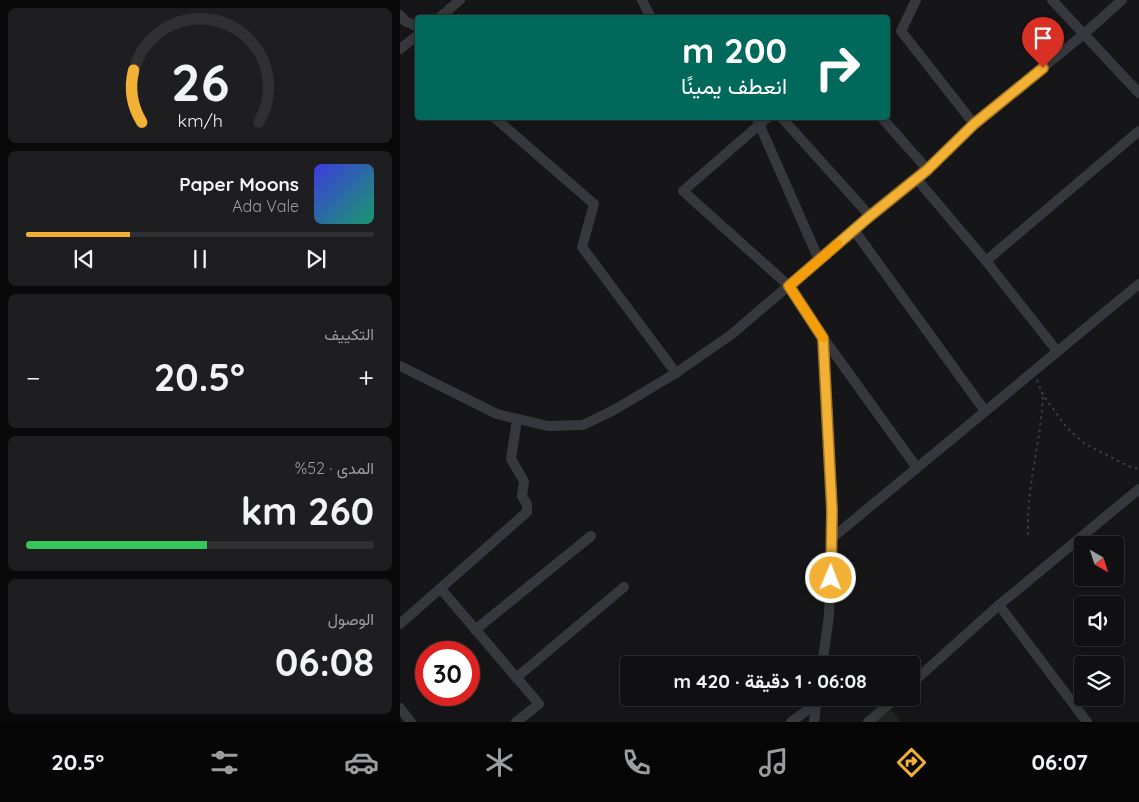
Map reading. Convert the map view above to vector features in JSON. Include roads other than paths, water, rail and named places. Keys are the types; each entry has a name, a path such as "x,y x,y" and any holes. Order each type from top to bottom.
{"street":[{"path":"442,15 460,0"},
{"path":"642,0 650,15"},
{"path":"916,0 901,31 974,124"},
{"path":"1052,0 1139,93"},
{"path":"400,366 497,414 548,426 583,424 614,410 676,373 732,334 927,170 974,124 1084,34 1122,0"},
{"path":"400,15 404,21 415,26"},
{"path":"400,50 415,38"},
{"path":"497,120 594,204 582,246 676,373"},
{"path":"819,260 761,120 683,192 789,286 823,338 917,468"},
{"path":"784,120 870,216"},
{"path":"884,120 927,170"},
{"path":"986,261 1139,131"},
{"path":"916,178 986,261 1057,352"},
{"path":"854,230 985,411"},
{"path":"831,539 1139,284"},
{"path":"823,338 831,539 829,616 823,656"},
{"path":"400,624 441,590 527,512 527,504 522,496 524,481 511,459 517,418"},
{"path":"920,676 1000,605 1139,489"},
{"path":"476,630 591,536"},
{"path":"516,678 624,587"},
{"path":"441,590 539,704 516,722"},
{"path":"1000,605 1087,722"},
{"path":"791,722 810,706"},
{"path":"814,722 816,706"},
{"path":"868,722 887,706"},
{"path":"400,708 411,722"}]}
